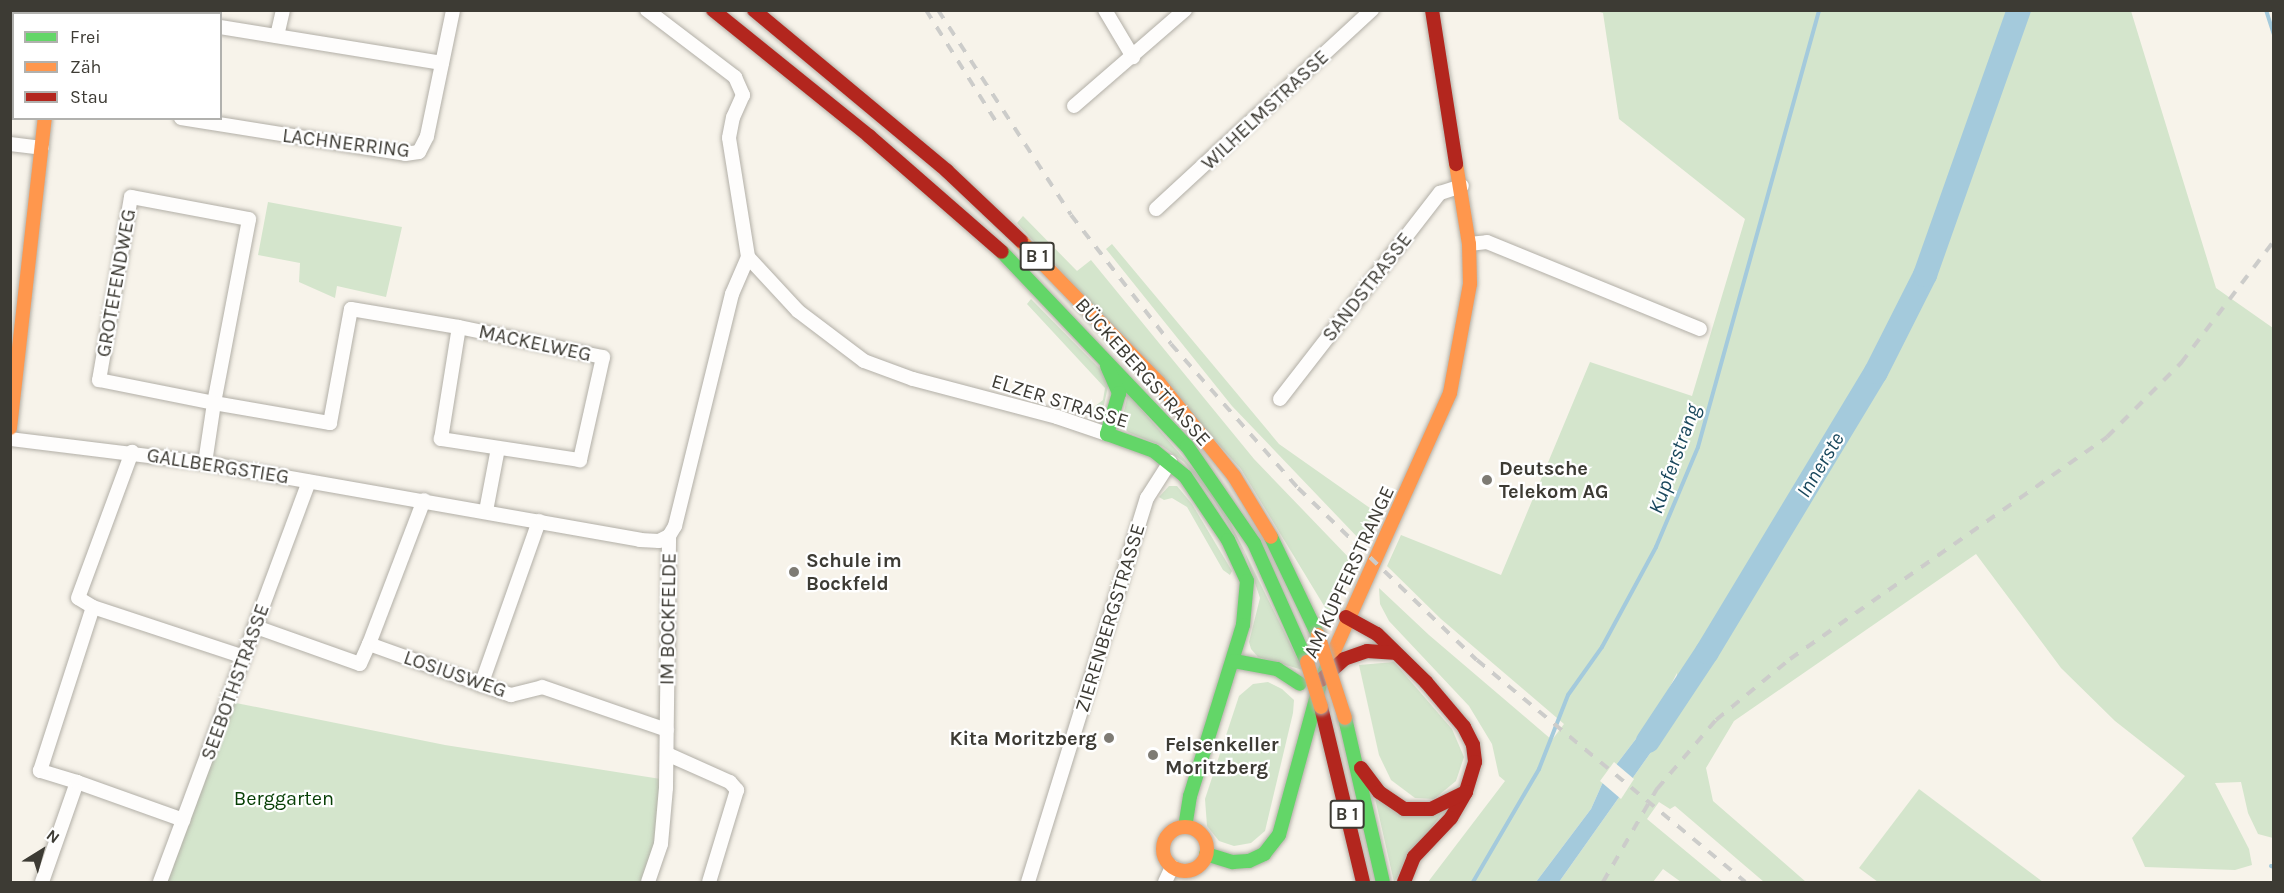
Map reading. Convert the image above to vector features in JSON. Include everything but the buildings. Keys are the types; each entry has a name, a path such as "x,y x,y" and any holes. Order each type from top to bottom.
{"main road":[{"name":"BÜCKEBERGSTRASSE","path":"713,10 869,136 994,244 1096,346 1187,446 1222,493 1265,563 1307,662 1332,745 1363,882"},
{"name":"BÜCKEBERGSTRASSE","path":"754,10 954,178 1061,279 1159,383 1234,476 1275,544 1318,634 1345,718 1383,882"},
{"name":"AM KUPFERSTRANGE","path":"1206,854 1244,862 1271,847 1281,830 1321,680 1346,617 1450,393 1468,303 1469,244 1462,186 1432,10"},
{"path":"10,428 45,120"},
{"path":"1096,346 1119,393 1107,434"},
{"name":"ELZER STRASSE","path":"1107,434 1154,451 1170,462 1206,503 1247,580 1248,602 1234,661 1190,796 1185,827"},
{"path":"1346,617 1377,634 1426,682 1464,727 1475,762 1466,792 1451,818 1414,856 1404,882"},
{"path":"1321,680 1344,659 1367,651 1394,653"},
{"path":"1234,661 1278,669 1300,684 1321,707"},
{"path":"1355,759 1379,792 1404,809 1431,809 1466,792"},
{"path":"1185,827 1200,834 1206,854 1192,870 1172,867 1164,855 1165,841 1174,830 1185,827"}],"street":[{"path":"277,36 283,10"},
{"name":"LACHNERRING","path":"194,120 405,154 419,152 427,136 453,10"},
{"path":"647,10 735,78 743,95 733,117 729,138 748,256"},
{"path":"1105,10 1132,57"},
{"path":"1074,106 1185,10"},
{"name":"WILHELMSTRASSE","path":"1156,209 1372,10"},
{"path":"222,27 442,63"},
{"path":"10,144 42,148"},
{"name":"SANDSTRASSE","path":"1280,399 1440,193 1462,186"},
{"name":"GROTEFENDWEG","path":"205,463 214,403 249,219 131,197 99,380 214,403 330,423 351,309 414,321"},
{"path":"1469,244 1487,242 1700,329"},
{"name":"ELZER STRASSE","path":"748,256 805,318 864,361 913,380 1058,417 1107,434"},
{"name":"IM BOCKFELDE","path":"648,882 661,844 667,754 669,536 677,518 732,294 748,256"},
{"name":"MACKELWEG","path":"414,321 459,327 603,357 580,460 441,440 459,327"},
{"name":"GALLBERGSTIEG","path":"10,439 132,452 205,463 640,540 659,542 669,536"},
{"path":"486,511 498,448"},
{"path":"132,452 78,598 93,607 244,657"},
{"name":"ZIERENBERGSTRASSE","path":"1028,882 1147,498 1170,462"},
{"name":"SEEBOTHSTRASSE","path":"160,882 309,482"},
{"path":"256,627 360,664 424,500"},
{"path":"481,685 539,521"},
{"path":"93,607 40,771 78,782 183,820"},
{"name":"LOSIUSWEG","path":"369,644 511,695 542,687 667,730"},
{"path":"667,754 730,782 737,790 709,882"},
{"path":"42,882 78,782"},
{"path":"1165,882 1172,867"}],"green space":[{"path":"1596,11 2131,11 2216,288 2273,328 2273,838 2258,834 2248,813 2241,782 2215,783 2249,849 2252,865 2235,870 2145,867 2132,838 2185,776 2115,721 2061,668 1976,554 1734,721 1706,768 1713,801 1806,882 1764,882 1675,806 1670,809 1659,802 1647,819 1723,882 1681,882 1663,869 1653,882 1559,882 1673,721 1677,673 1658,710 1603,782 1591,809 1536,882 1428,882 1505,781 1499,776 1492,744 1469,706 1389,621 1380,604 1379,588 1429,635 1552,740 1564,724 1441,619 1387,566 1401,535 1501,575 1590,362 1692,396 1745,219 1619,119 1603,13"},
{"path":"268,202 402,227 386,297 337,286 335,298 299,282 300,263 258,255"},
{"path":"1023,216 1077,271 1091,260 1254,459 1353,562 1329,614 1241,469 1017,223"},
{"path":"1112,244 1279,444 1377,513 1362,542 1232,406 1106,249"},
{"path":"1031,299 1102,371 1109,382 1101,418 1086,413 1103,400 1105,388 1027,304"},
{"path":"1128,394 1218,498 1303,670 1258,657 1251,649 1249,642 1260,598 1245,553 1213,499 1184,462 1162,446 1128,432 1121,424"},
{"path":"1169,486 1177,486 1192,504 1232,571 1230,575 1223,570 1187,507 1172,498 1164,500 1159,497"},
{"path":"1394,662 1452,729 1464,757 1456,781 1434,799 1415,798 1391,780 1379,755 1359,665"},
{"path":"1268,682 1282,689 1294,700 1293,713 1265,831 1251,843 1234,846 1219,841 1207,826 1205,799 1239,696 1253,684"},
{"name":"Berggarten","path":"231,702 445,745 667,780 665,825 645,882 165,882"},
{"path":"1919,789 2043,882 1878,882 1859,868"},
{"path":"1375,798 1444,810 1394,882"}],"water":[{"path":"1658,710 1673,721 1559,882 1536,882 1591,809 1603,782"}],"pier":[{"path":"1614,762 1634,779 1621,799 1600,781"}],"waterway":[{"name":"Kupferstrang","path":"1473,882 1539,769 1568,695 1602,647 1656,547 1698,447 1819,10"},
{"name":"Innerste","path":"1648,741 1707,652 1876,372 1925,275 2019,10"},
{"path":"2266,10 2274,34"}],"railway":[{"path":"926,10 998,125"},
{"path":"938,10 1071,215 1171,344 1298,488 1477,660 1745,882"},
{"path":"1603,882 1657,789 1716,720 1790,659 2107,437 2181,363 2274,241"}],"traffic: fast":[{"path":"1002,252 1187,446 1254,543 1307,662"},
{"path":"1107,366 1119,393 1107,434"},
{"path":"1107,434 1154,451 1185,476 1228,540 1247,581 1243,625 1190,796 1185,827"},
{"path":"1271,537 1318,635"},
{"path":"1206,854 1233,862 1249,861 1264,854 1279,835 1321,680 1331,658"},
{"path":"1234,661 1277,669 1300,684"},
{"path":"1345,718 1383,882"}],"traffic: slow":[{"path":"10,428 45,120"},
{"path":"1331,658 1450,393 1470,284 1469,244 1456,164"},
{"path":"1021,241 1159,383 1234,476 1271,537"},
{"path":"1318,635 1345,718"},
{"path":"1307,662 1321,707"},
{"path":"1185,827 1200,834 1207,849 1200,864 1185,871 1170,864 1163,849 1170,834 1185,827"}],"traffic: jam":[{"path":"713,10 869,136 1002,252"},
{"path":"754,10 947,171 1021,241"},
{"path":"1432,10 1456,164"},
{"path":"1346,617 1377,634 1426,682 1464,727 1473,745 1475,762 1466,792 1451,818 1414,857 1404,882"},
{"path":"1321,680 1344,659 1367,651 1394,653"},
{"path":"1321,707 1363,882"},
{"path":"1361,768 1379,792 1404,809 1431,809 1466,792"}],"place":[{"name":"Deutsche Telekom AG","path":"1487,480"},
{"name":"Schule im Bockfeld","path":"794,572"},
{"name":"Kita Moritzberg","path":"1109,738"},
{"name":"Felsenkeller Moritzberg","path":"1153,755"}]}
